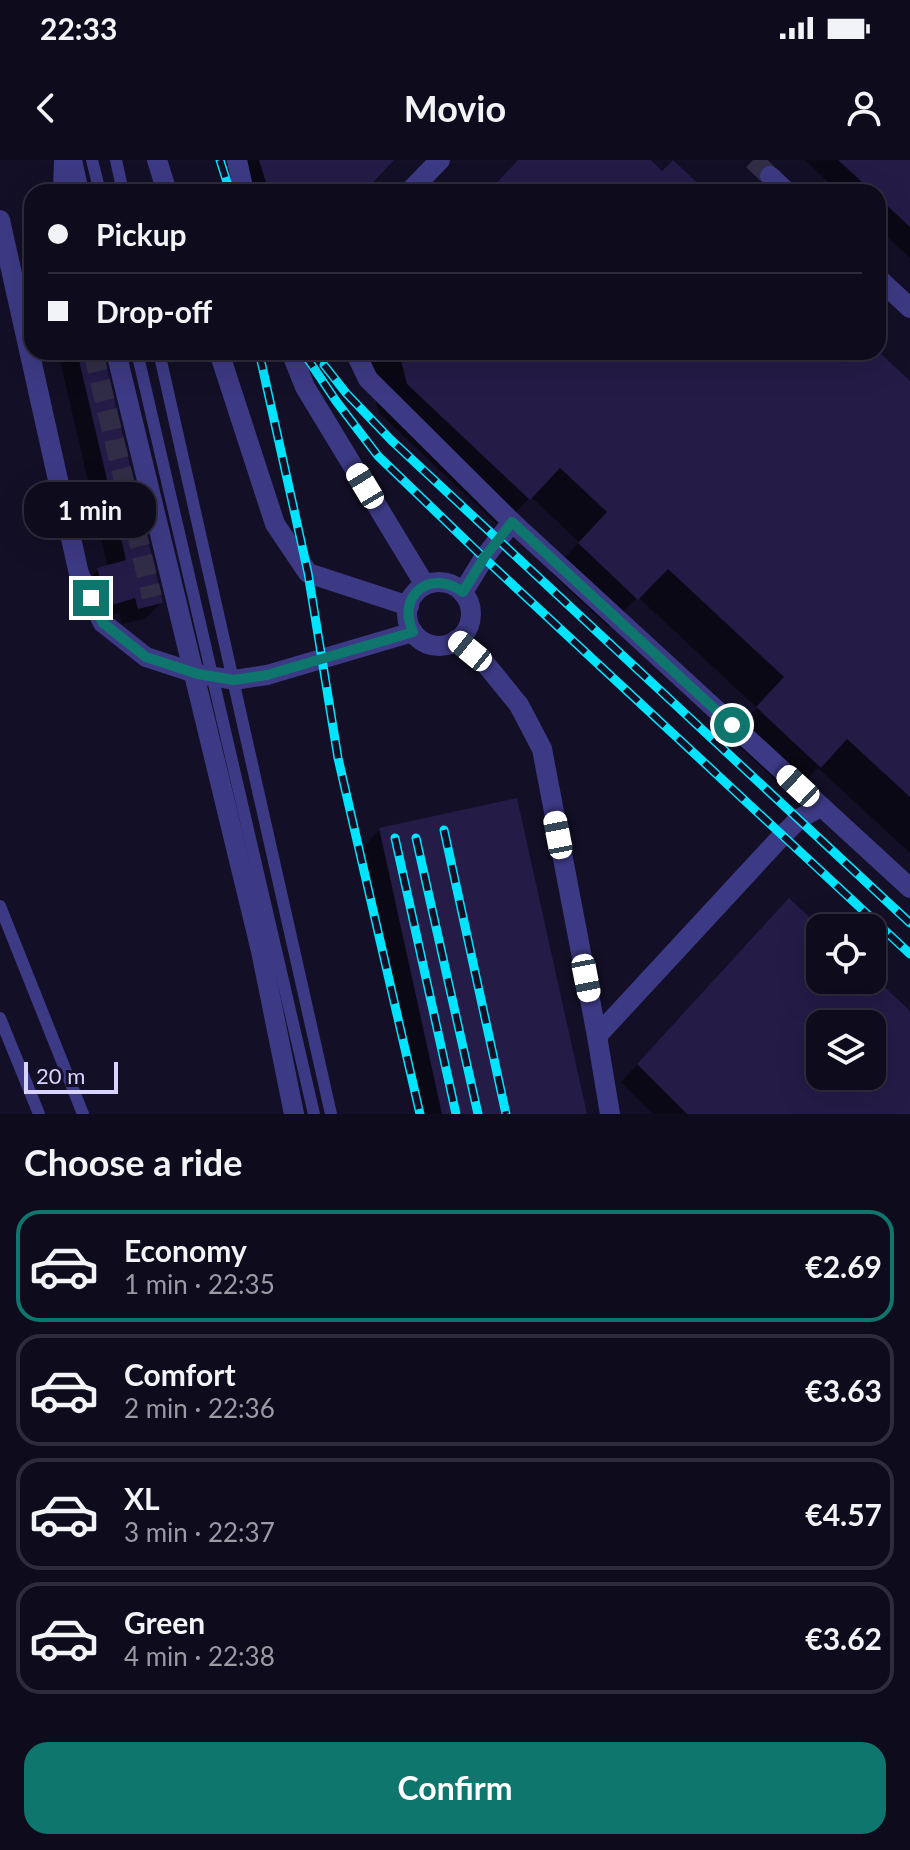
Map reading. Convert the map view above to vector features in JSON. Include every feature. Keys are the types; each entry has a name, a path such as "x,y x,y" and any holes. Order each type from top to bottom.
{"street":[{"path":"63,184 64,160"},
{"path":"72,160 77,184"},
{"path":"157,160 164,184"},
{"path":"237,160 242,184"},
{"path":"417,184 440,160"},
{"path":"770,176 778,184"},
{"path":"0,220 24,328"},
{"path":"886,286 910,308"},
{"path":"31,360 79,574 103,623 146,657 198,674 234,680 267,675 413,632"},
{"path":"118,360 261,951 294,1114"},
{"path":"222,360 275,524 308,573 409,606"},
{"path":"294,360 305,387 425,585"},
{"path":"359,360 368,379 512,522 910,888"},
{"path":"463,592 512,522"},
{"path":"446,582 463,592 469,601 470,623 456,640 438,645 428,643 413,632 407,615 409,606 412,597 425,585 446,582"},
{"path":"456,640 484,662 519,705 542,749 610,1114"},
{"path":"597,1036 782,836 799,819 820,807"}],"lane":[{"path":"92,160 98,184"},
{"path":"116,160 121,184"},
{"path":"139,360 314,1114"},
{"path":"161,360 331,1114"},
{"path":"0,906 83,1114"},
{"path":"0,1018 39,1114"}],"building":[{"path":"259,160 394,160 372,184 266,184"},
{"path":"518,160 651,160 662,171 673,160 698,184 496,184"},
{"path":"838,160 910,160 910,227 886,204 886,184 864,184"},
{"path":"886,359 910,381 910,797 847,739 821,768 756,707 784,677 668,569 638,600 578,543 607,512 560,468 530,500 407,384 401,360"},
{"path":"79,360 105,360 163,603 138,609 135,598 109,606 97,568 126,560"},
{"path":"517,798 587,1114 442,1114 379,828"},
{"path":"789,898 806,914 806,994 886,994 886,988 910,1011 910,1114 687,1114 637,1064"}],"tunnel":[{"path":"753,160 770,176"},
{"path":"95,360 152,597"}],"railway":[{"path":"220,160 228,184"},
{"path":"261,360 308,573 338,758 420,1114"},
{"path":"308,360 378,456 910,954"},
{"path":"324,365 391,440 910,923"},
{"path":"444,830 506,1114"},
{"path":"395,838 456,1114"},
{"path":"416,838 478,1114"}],"route":[{"path":"91,598 103,623 146,657 198,674 234,680 267,675 413,632 407,615 412,597 418,590 435,582 446,582 463,592 512,522 732,725"}]}
